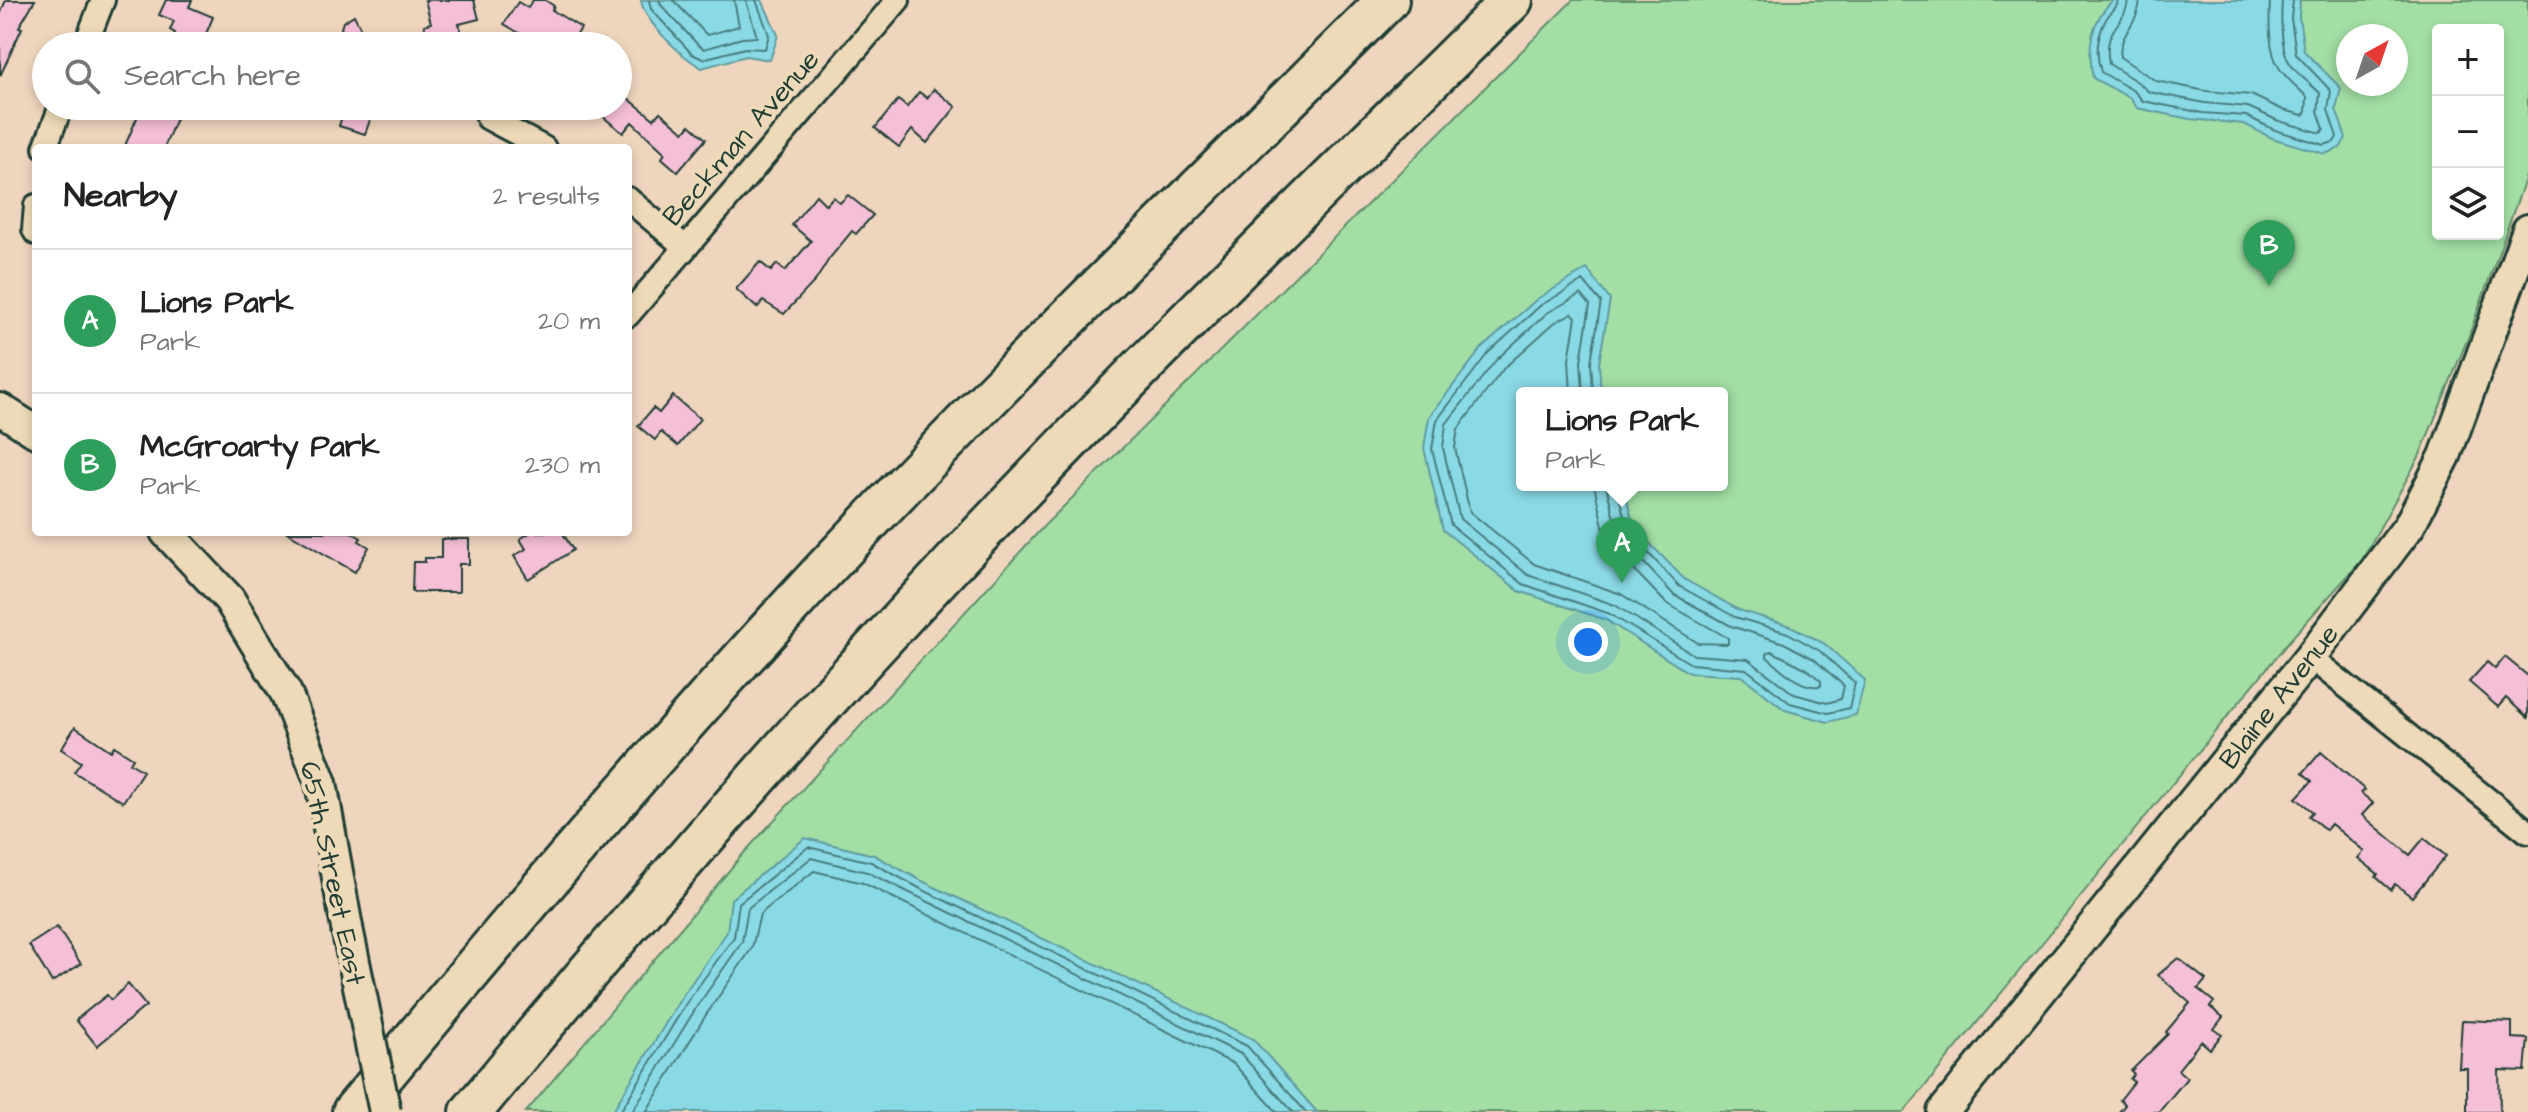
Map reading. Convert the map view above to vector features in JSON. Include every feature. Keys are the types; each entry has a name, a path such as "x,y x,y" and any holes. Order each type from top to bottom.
{"highway":[{"path":"353,1112 605,814 808,588 977,410 1388,0"},
{"path":"471,1112 656,893 957,559 1318,191 1512,0"}],"street":[{"path":"90,32 103,0"},
{"name":"Beckman Avenue","path":"632,310 898,0"},
{"path":"47,144 56,120"},
{"path":"492,120 537,144"},
{"path":"632,202 685,247"},
{"name":"Blaine Avenue","path":"1943,1112 2310,657 2409,526 2445,456 2528,230"},
{"path":"0,409 32,429"},
{"name":"65th Street East","path":"170,536 229,599 286,693 321,783 385,1112"},
{"path":"2310,657 2528,832"}],"green space":[{"path":"1573,0 2528,0 2528,171 2504,238 2504,24 2432,24 2432,240 2503,240 2468,338 2419,457 2362,560 2290,640 1904,1112 526,1112 743,854 1044,526"}],"water":[{"path":"641,0 762,0 778,35 770,60 746,56 702,68 665,38 649,18"},
{"path":"2113,0 2300,0 2304,51 2336,83 2336,96 2339,96 2336,109 2346,138 2340,148 2325,154 2272,138 2244,124 2190,119 2137,108 2130,98 2093,78 2090,56 2092,36 2105,8"},
{"path":"1587,269 1610,300 1599,363 1601,387 1516,387 1516,491 1625,491 1634,527 1684,579 1739,610 1791,626 1825,644 1865,680 1856,715 1828,722 1785,710 1742,676 1689,673 1606,620 1519,591 1443,530 1424,448 1429,417 1482,348 1537,299"},
{"path":"805,838 874,855 924,882 1253,1039 1317,1112 612,1112 681,998 727,932 731,899"}],"building":[{"path":"6,0 35,0 19,27 22,28 0,76 0,15"},
{"path":"166,0 192,0 189,7 213,17 207,32 173,32 170,30 174,21 159,15"},
{"path":"425,0 474,0 479,19 459,24 462,32 426,32 424,25 431,23"},
{"path":"533,0 545,0 554,6 552,10 581,28 579,32 517,32 504,24 518,2 528,8"},
{"path":"354,15 360,32 343,32 343,22"},
{"path":"934,89 956,107 927,143 912,130 899,147 875,128 898,100 907,107 919,92 927,98"},
{"path":"632,101 654,119 660,112 684,132 690,125 706,139 678,172 662,158 665,153 632,122 623,133 607,120 632,120"},
{"path":"136,120 175,120 166,144 126,144"},
{"path":"341,120 370,120 365,134 339,126"},
{"path":"816,195 826,205 833,197 840,203 848,195 873,215 856,234 852,231 816,280 784,314 763,301 757,308 736,289 760,262 771,271 777,264 785,271 811,241 792,225"},
{"path":"673,396 700,419 678,446 661,432 655,440 638,426 653,408 659,413"},
{"path":"294,536 358,536 361,538 359,541 369,547 355,572"},
{"path":"525,536 564,536 573,550 528,579 514,556 526,549 520,539"},
{"path":"441,539 469,539 469,564 459,564 459,592 412,592 413,562 441,558"},
{"path":"2505,657 2528,676 2528,718 2506,698 2498,707 2469,682 2487,662 2495,669"},
{"path":"75,727 111,751 114,746 133,758 130,763 143,771 123,802 74,772 81,762 61,749"},
{"path":"2321,752 2365,790 2361,793 2373,803 2362,815 2410,855 2424,838 2446,856 2412,897 2395,884 2391,890 2376,877 2378,874 2358,858 2364,851 2331,824 2326,830 2309,816 2313,812 2296,798 2312,781 2303,773"},
{"path":"57,927 81,964 52,982 29,945"},
{"path":"2178,958 2206,980 2198,989 2214,1002 2210,1007 2223,1017 2214,1029 2222,1035 2210,1049 2201,1041 2178,1070 2187,1078 2159,1112 2119,1112 2125,1105 2120,1100 2134,1082 2130,1079 2134,1074 2131,1071 2168,1034 2166,1032 2190,1003 2158,975"},
{"path":"128,984 146,1006 97,1046 76,1020 107,995 111,1000"},
{"path":"2462,1020 2512,1022 2512,1038 2528,1039 2525,1071 2499,1070 2500,1112 2467,1112 2467,1068 2459,1068"}],"place":[{"name":"McGroarty Park","path":"2269,286"},
{"name":"Lions Park","path":"1622,583"}]}
